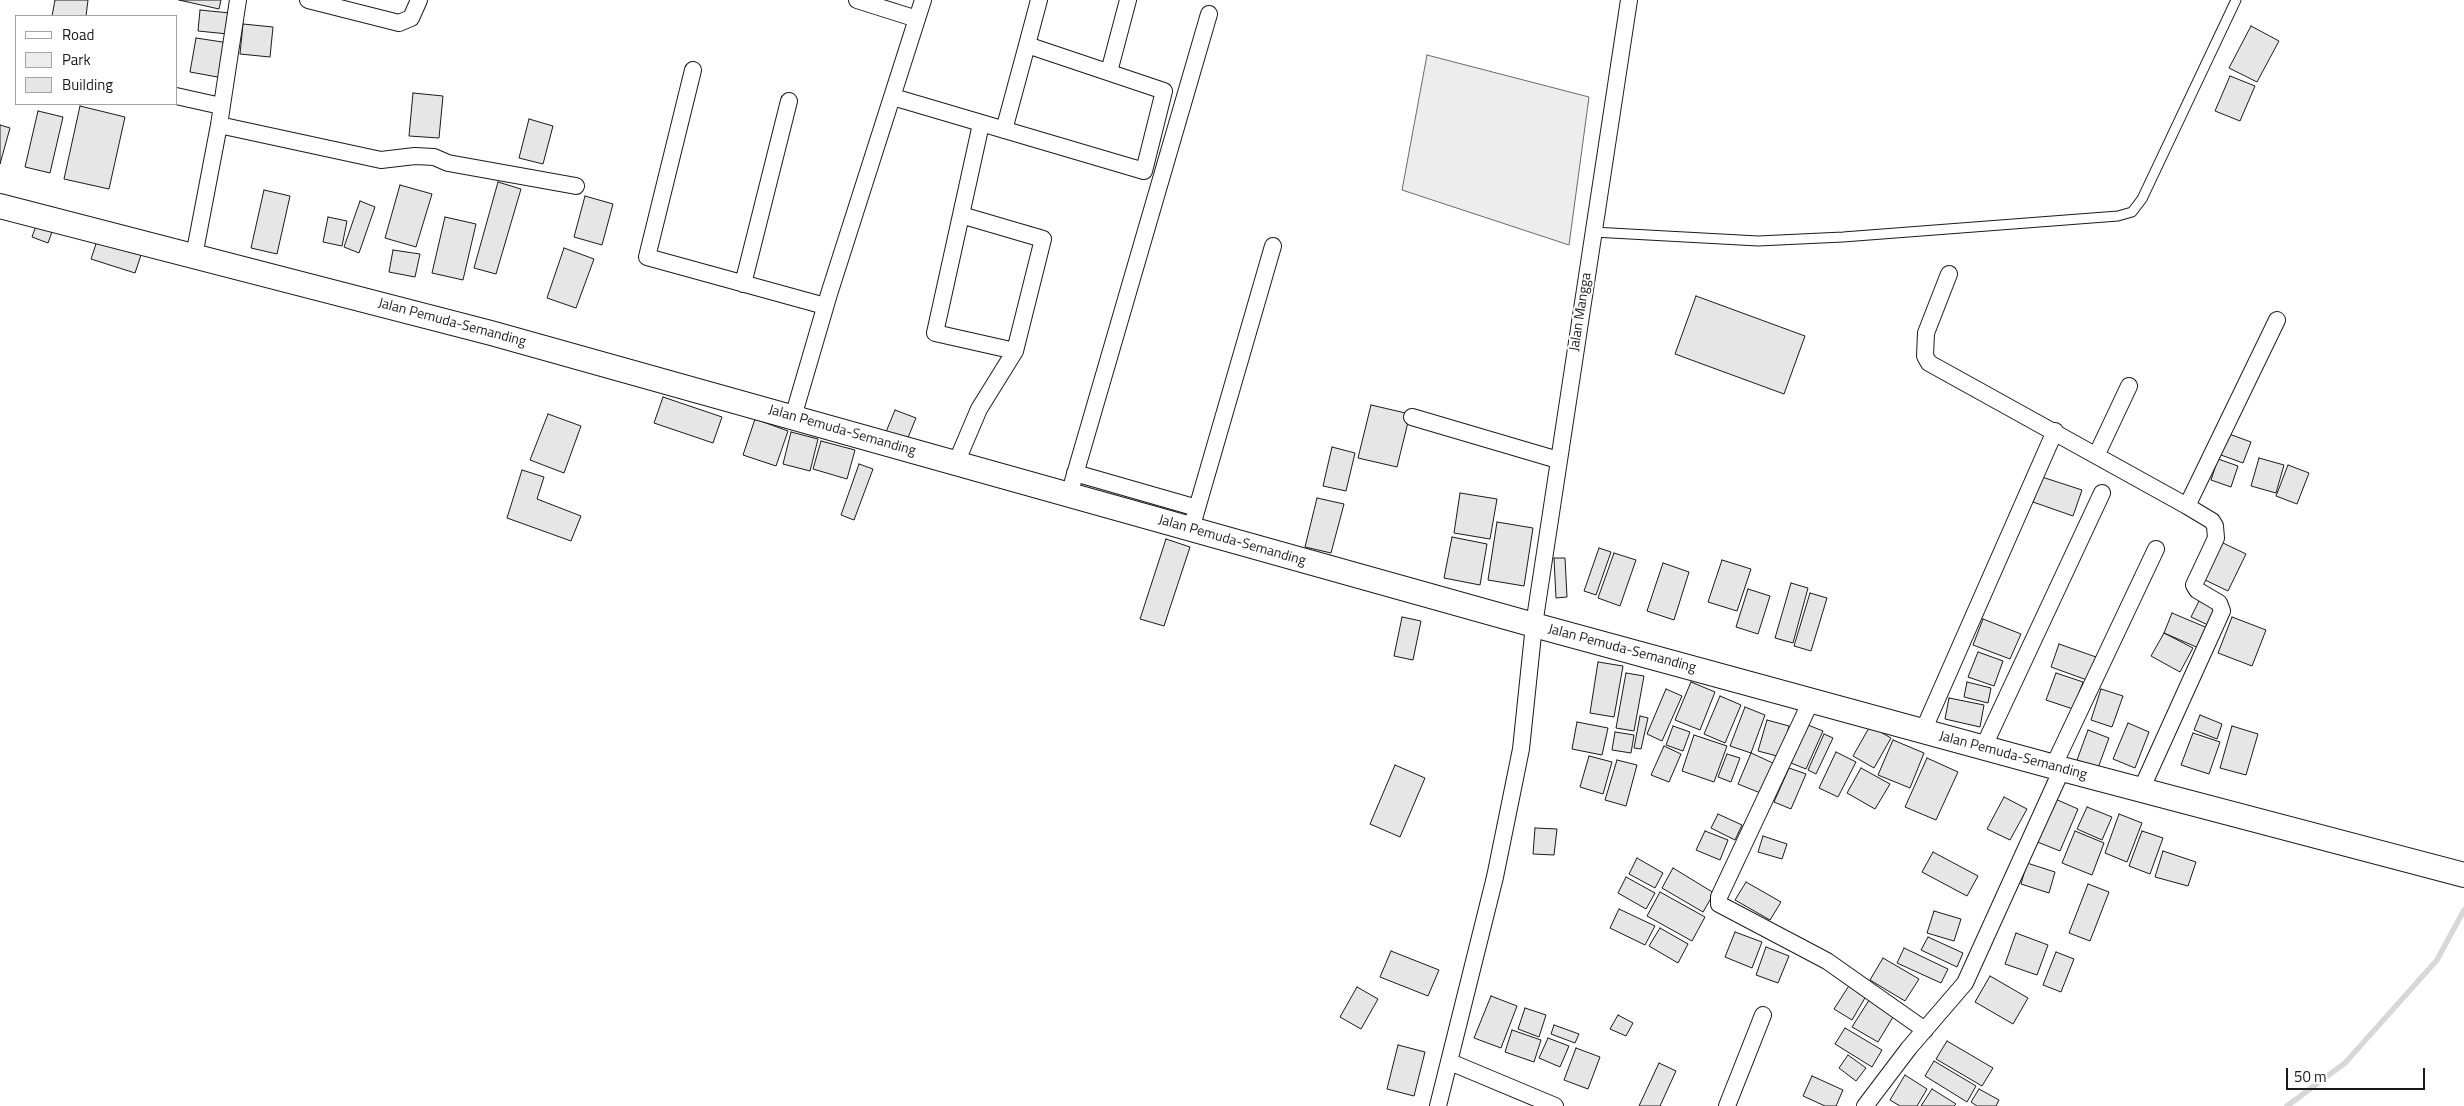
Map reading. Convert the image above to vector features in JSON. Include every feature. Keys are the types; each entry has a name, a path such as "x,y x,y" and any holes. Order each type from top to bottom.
{"main road":[{"name":"Jalan Pemuda-Semanding","path":"0,206 491,333 956,463 1072,484 1194,519 1534,625 2057,768 2463,875"}],"street":[{"path":"194,256 219,125 238,0"},
{"path":"308,0 399,22 410,18 419,0"},
{"path":"857,0 918,19"},
{"path":"793,417 825,306 924,0"},
{"path":"1004,130 1039,0"},
{"path":"1109,72 1128,0"},
{"name":"Jalan Mangga","path":"1438,1106 1495,877 1521,750 1534,625 1629,0"},
{"path":"1072,484 1209,14"},
{"path":"893,97 1144,171 1164,90 1027,45"},
{"path":"693,70 647,257 825,306"},
{"path":"178,96 222,106"},
{"path":"743,284 789,101"},
{"path":"981,124 935,334 1015,351"},
{"path":"219,125 382,160 414,156 434,157 448,162 576,186"},
{"path":"956,463 979,408 1015,351 1043,239 961,215"},
{"path":"1194,519 1273,246"},
{"path":"1948,274 1926,333 1926,360 2097,454 2212,521 2215,526 2216,538 2194,585 2197,590 2219,603 2222,611 2141,790"},
{"path":"2187,506 2277,320"},
{"path":"2097,454 2129,386"},
{"path":"1412,417 1558,460"},
{"path":"1922,731 2055,431"},
{"path":"1983,748 2102,493"},
{"path":"1865,1106 1965,982 2057,768 2156,549"},
{"path":"1811,701 1719,897 1719,904 1827,961 1925,1030"},
{"path":"1727,1106 1764,1015"},
{"path":"1450,1062 1555,1106"}],"lane":[{"path":"1593,232 1758,241 1843,237 2118,216 2132,212 2142,199 2236,0"}],"green space":[{"path":"1427,55 1589,97 1569,245 1402,190"}],"building":[{"path":"55,0 88,0 86,15 52,15"},
{"path":"179,0 221,0 219,9"},
{"path":"200,10 230,13 228,34 198,31"},
{"path":"243,24 273,27 270,57 240,54"},
{"path":"2251,26 2279,41 2257,82 2229,68"},
{"path":"196,38 229,43 223,78 190,72"},
{"path":"2230,76 2255,86 2240,121 2215,111"},
{"path":"413,93 443,96 439,138 409,136"},
{"path":"80,106 125,117 109,189 64,179"},
{"path":"38,111 63,117 50,173 25,167"},
{"path":"529,119 553,126 543,164 519,158"},
{"path":"0,125 10,128 0,164"},
{"path":"498,182 521,189 496,274 474,268"},
{"path":"400,185 432,194 416,247 385,238"},
{"path":"264,190 290,196 277,254 251,248"},
{"path":"585,196 613,204 602,245 574,237"},
{"path":"360,201 375,207 359,253 344,247"},
{"path":"328,217 347,221 342,246 323,242"},
{"path":"445,217 476,224 463,280 432,273"},
{"path":"37,223 53,229 48,243 32,237"},
{"path":"97,241 141,255 135,273 91,259"},
{"path":"564,248 594,259 576,308 547,298"},
{"path":"393,250 420,254 415,277 389,272"},
{"path":"1696,296 1805,336 1784,394 1675,354"},
{"path":"663,397 722,417 713,443 654,423"},
{"path":"1371,405 1410,414 1397,467 1358,458"},
{"path":"895,410 916,418 907,440 886,432"},
{"path":"548,414 581,426 564,473 530,460"},
{"path":"755,419 788,431 776,466 743,455"},
{"path":"791,432 818,439 810,471 783,464"},
{"path":"2229,434 2251,442 2243,463 2221,455"},
{"path":"821,441 855,450 847,479 813,469"},
{"path":"1332,447 1355,453 1346,491 1323,486"},
{"path":"2259,458 2284,465 2276,493 2251,486"},
{"path":"2218,459 2238,466 2231,487 2211,480"},
{"path":"859,464 873,469 854,520 841,515"},
{"path":"2288,465 2309,473 2297,504 2276,496"},
{"path":"522,470 544,477 537,499 581,516 571,541 507,518"},
{"path":"2042,477 2082,490 2073,516 2033,502"},
{"path":"1460,493 1497,499 1490,539 1454,533"},
{"path":"1317,498 1344,504 1331,553 1305,547"},
{"path":"1497,522 1533,528 1524,586 1488,580"},
{"path":"1452,537 1487,544 1480,585 1444,578"},
{"path":"1166,539 1190,547 1164,626 1140,619"},
{"path":"2221,542 2246,554 2228,591 2203,579"},
{"path":"1599,548 1611,552 1596,595 1584,591"},
{"path":"1614,553 1636,560 1620,606 1598,598"},
{"path":"1554,558 1565,558 1567,597 1556,598"},
{"path":"1722,560 1751,569 1737,611 1708,602"},
{"path":"1663,563 1689,572 1674,620 1647,611"},
{"path":"1791,583 1808,588 1793,643 1775,638"},
{"path":"1748,589 1770,596 1758,634 1736,627"},
{"path":"1810,593 1827,598 1811,651 1794,646"},
{"path":"2199,601 2218,610 2210,626 2191,617"},
{"path":"2172,613 2210,629 2201,649 2164,633"},
{"path":"1402,617 1421,621 1413,660 1394,656"},
{"path":"2232,617 2266,630 2252,666 2218,653"},
{"path":"1983,619 2021,634 2010,659 1973,645"},
{"path":"2164,633 2193,648 2180,672 2151,656"},
{"path":"2059,644 2096,657 2087,680 2051,667"},
{"path":"1978,652 2003,661 1994,686 1968,677"},
{"path":"1598,662 1623,666 1614,717 1590,713"},
{"path":"1626,673 1644,676 1634,731 1616,728"},
{"path":"2056,673 2083,682 2073,709 2046,700"},
{"path":"1691,682 1715,692 1700,730 1675,720"},
{"path":"1967,682 1991,688 1988,703 1964,697"},
{"path":"1666,689 1682,696 1662,741 1647,734"},
{"path":"2101,689 2123,696 2112,727 2091,720"},
{"path":"1720,696 1741,705 1725,743 1704,734"},
{"path":"1949,698 1984,705 1980,727 1945,719"},
{"path":"1745,707 1765,715 1751,753 1730,746"},
{"path":"2200,715 2222,724 2217,739 2194,730"},
{"path":"1640,716 1648,718 1641,749 1634,748"},
{"path":"1767,720 1789,726 1781,757 1758,751"},
{"path":"1577,722 1608,728 1602,755 1572,749"},
{"path":"2128,723 2149,732 2135,768 2113,759"},
{"path":"1808,725 1823,731 1806,769 1791,763"},
{"path":"1673,726 1690,732 1683,751 1666,745"},
{"path":"1870,726 1891,738 1874,768 1853,756"},
{"path":"2232,726 2258,734 2246,775 2220,768"},
{"path":"2088,730 2109,738 2098,768 2077,760"},
{"path":"1615,732 1634,735 1631,753 1612,750"},
{"path":"2193,733 2220,742 2209,774 2181,765"},
{"path":"1824,734 1833,738 1816,774 1808,770"},
{"path":"1694,735 1727,746 1714,782 1682,771"},
{"path":"1893,740 1924,753 1910,788 1878,775"},
{"path":"1664,746 1681,754 1669,782 1651,775"},
{"path":"1836,752 1856,762 1838,797 1819,788"},
{"path":"1751,753 1775,764 1763,794 1738,784"},
{"path":"1727,754 1740,758 1731,782 1718,777"},
{"path":"1589,756 1612,762 1603,794 1580,787"},
{"path":"1927,758 1958,772 1936,820 1905,807"},
{"path":"1617,760 1637,765 1626,806 1605,800"},
{"path":"1395,765 1425,778 1400,837 1370,824"},
{"path":"1789,768 1806,774 1791,809 1774,802"},
{"path":"1861,768 1890,784 1875,809 1847,793"},
{"path":"2004,797 2027,809 2010,840 1987,829"},
{"path":"2053,798 2078,809 2060,851 2035,841"},
{"path":"2087,807 2112,817 2102,840 2077,829"},
{"path":"1718,814 1742,825 1735,840 1711,828"},
{"path":"2119,814 2142,823 2127,862 2105,853"},
{"path":"1535,828 1557,829 1554,855 1533,854"},
{"path":"1705,831 1728,840 1720,860 1696,850"},
{"path":"2075,831 2104,843 2092,875 2062,863"},
{"path":"2142,831 2163,838 2150,874 2129,866"},
{"path":"1763,836 1787,844 1782,859 1758,852"},
{"path":"2163,851 2196,862 2188,886 2155,877"},
{"path":"1933,852 1978,876 1967,896 1922,872"},
{"path":"1637,858 1663,873 1655,888 1629,874"},
{"path":"2027,863 2055,872 2049,893 2021,884"},
{"path":"1673,868 1714,893 1703,912 1662,888"},
{"path":"1626,877 1655,893 1646,909 1618,893"},
{"path":"1746,882 1781,902 1770,920 1735,900"},
{"path":"2088,884 2109,892 2090,941 2069,933"},
{"path":"1660,892 1705,917 1692,941 1647,916"},
{"path":"1619,909 1655,926 1645,945 1610,928"},
{"path":"1934,911 1961,919 1954,941 1927,933"},
{"path":"1660,928 1688,944 1678,963 1649,946"},
{"path":"1735,932 1762,942 1752,968 1725,957"},
{"path":"2016,933 2048,945 2037,975 2005,964"},
{"path":"1928,937 1963,953 1957,967 1921,950"},
{"path":"1766,947 1789,956 1778,983 1756,975"},
{"path":"1904,948 1948,969 1941,983 1897,963"},
{"path":"1391,951 1439,970 1428,996 1380,977"},
{"path":"2056,952 2074,959 2061,992 2043,985"},
{"path":"1883,958 1919,979 1905,1001 1870,980"},
{"path":"1990,976 2028,998 2013,1024 1975,1002"},
{"path":"1852,981 1869,991 1852,1020 1834,1009"},
{"path":"1357,987 1378,999 1361,1029 1340,1017"},
{"path":"1491,996 1517,1006 1501,1048 1474,1038"},
{"path":"1871,997 1896,1012 1878,1042 1852,1027"},
{"path":"1525,1008 1546,1015 1539,1037 1518,1029"},
{"path":"1618,1015 1633,1023 1626,1036 1610,1029"},
{"path":"1554,1025 1579,1034 1575,1043 1551,1034"},
{"path":"1845,1028 1882,1050 1872,1067 1835,1044"},
{"path":"1512,1030 1541,1040 1534,1062 1505,1052"},
{"path":"1548,1038 1569,1046 1560,1067 1539,1058"},
{"path":"1947,1041 1993,1068 1982,1086 1936,1059"},
{"path":"1398,1045 1425,1052 1414,1096 1387,1089"},
{"path":"1576,1048 1600,1057 1588,1089 1564,1080"},
{"path":"1848,1055 1866,1068 1856,1081 1839,1068"},
{"path":"1934,1061 1976,1086 1967,1102 1925,1076"},
{"path":"1659,1063 1676,1071 1660,1106 1639,1106"},
{"path":"1905,1075 1927,1089 1917,1106 1900,1106 1890,1100"},
{"path":"1812,1076 1843,1090 1836,1106 1825,1106 1803,1096"},
{"path":"1932,1089 1956,1104 1954,1106 1921,1106"},
{"path":"1979,1089 1999,1100 1996,1106 1977,1106 1971,1102"}],"waterway":[{"path":"2287,1106 2345,1063 2437,960 2464,910"}]}
